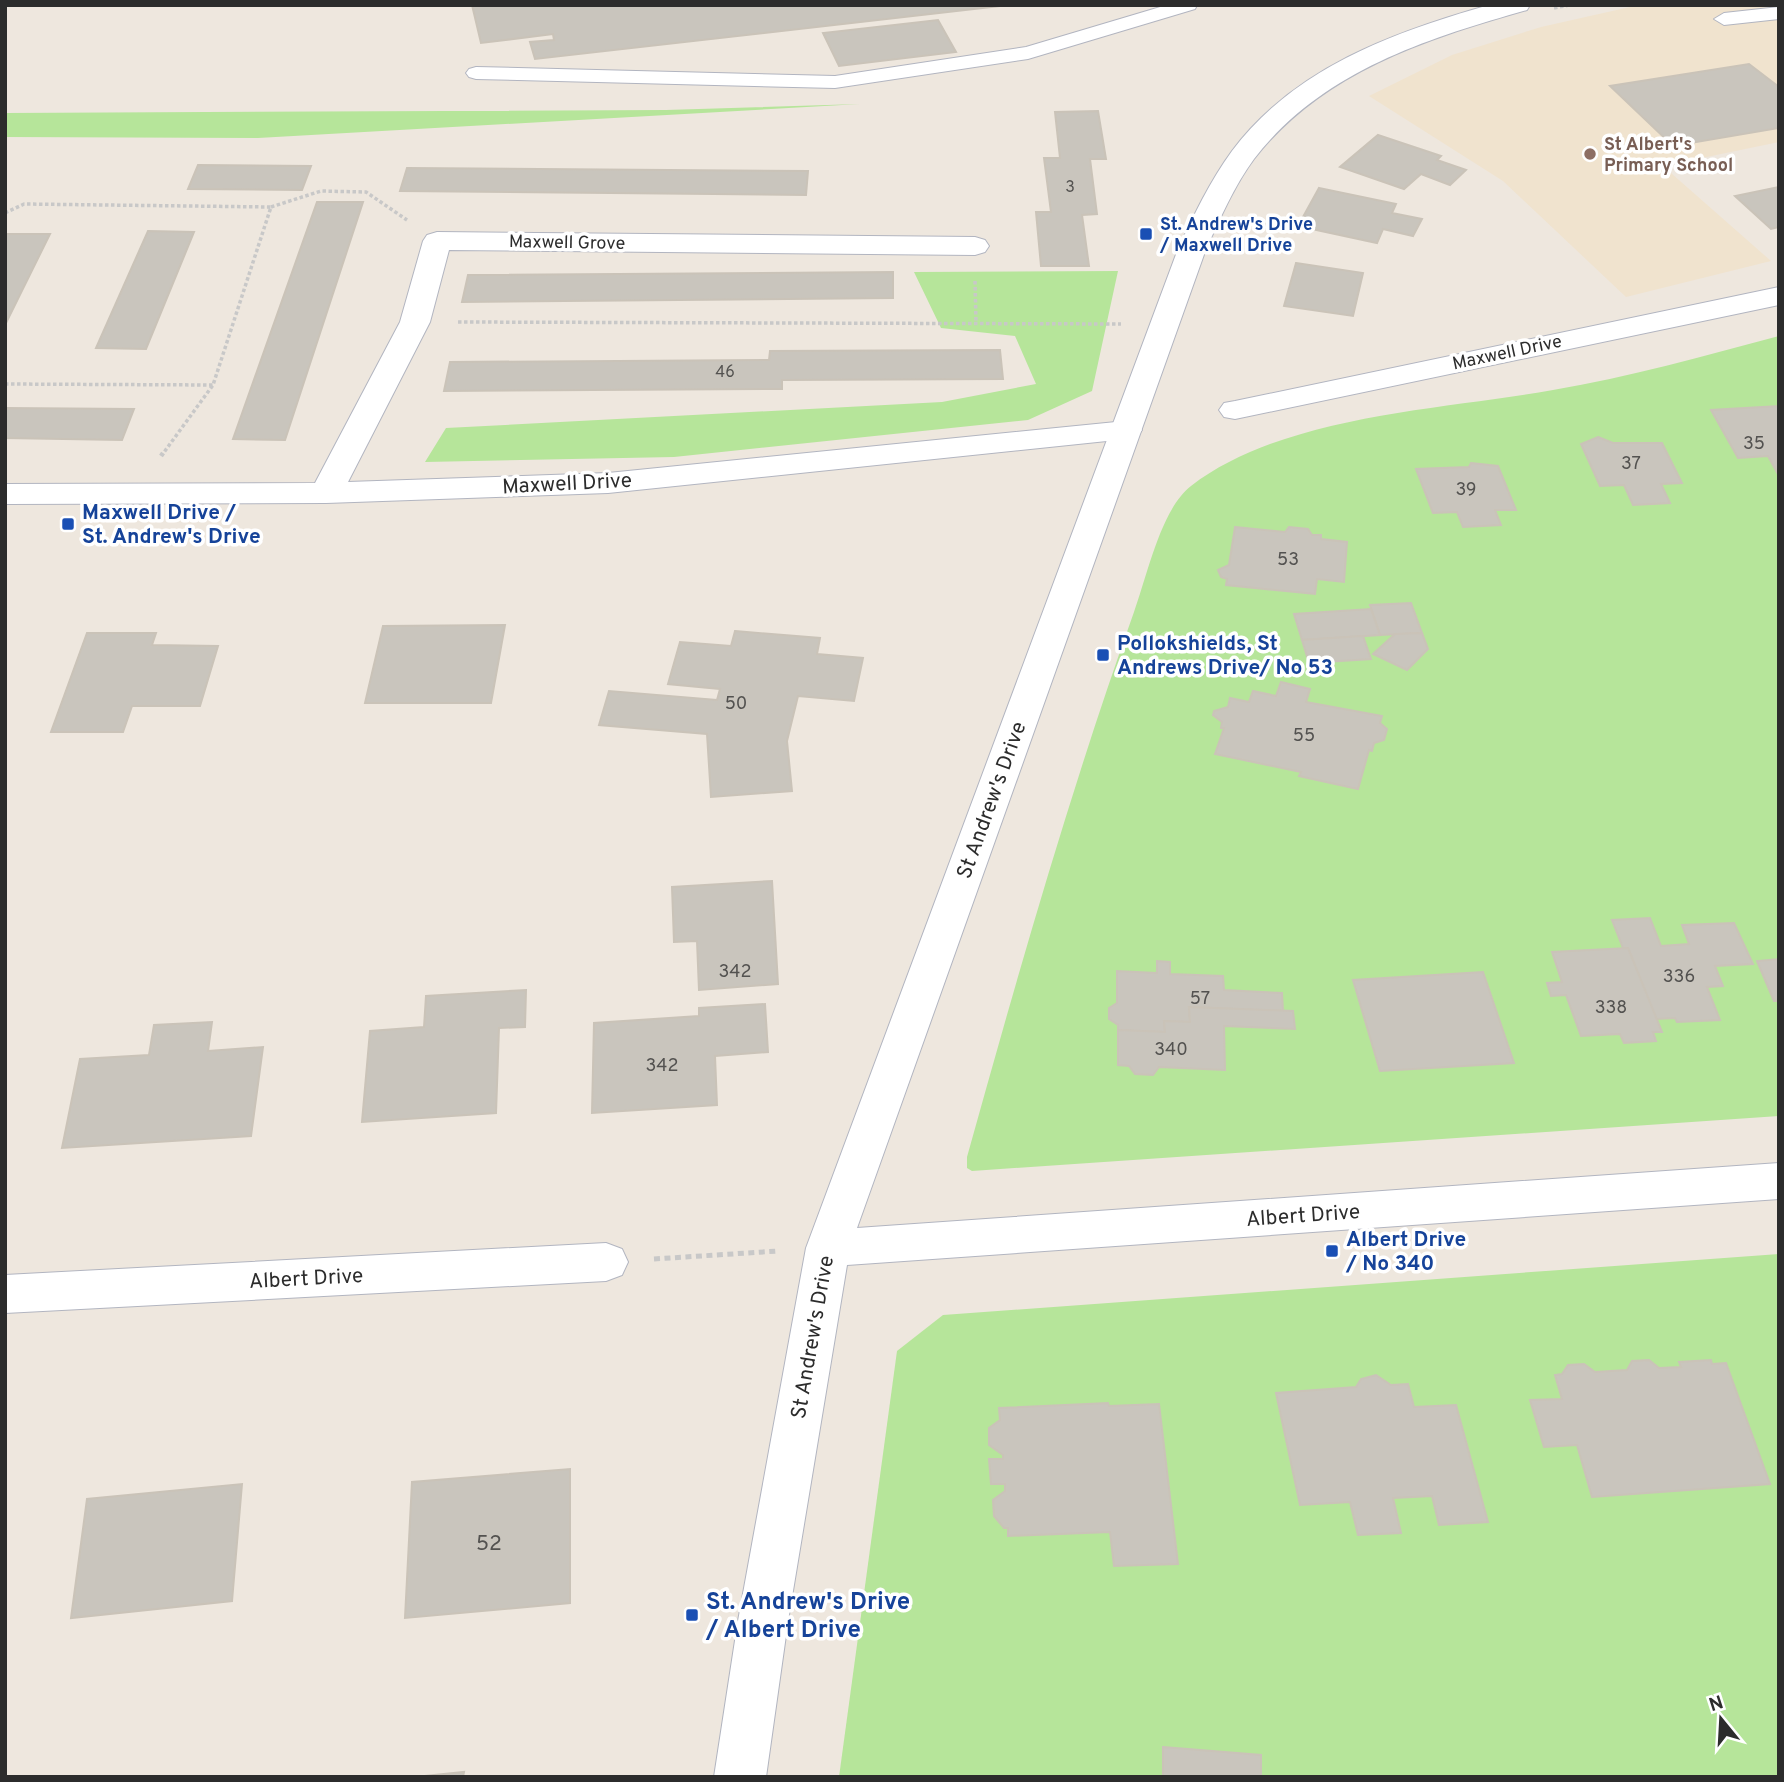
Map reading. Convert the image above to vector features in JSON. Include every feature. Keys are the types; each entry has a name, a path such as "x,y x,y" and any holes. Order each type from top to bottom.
{"street":[{"name":"St Andrew's Drive","path":"740,1777 767,1595 828,1248 1192,248 1217,194 1244,153 1275,119 1309,91 1350,65 1401,41 1518,5"},
{"name":"Maxwell Grove","path":"437,240 975,246"},
{"path":"326,493 415,322 437,240"},
{"name":"Maxwell Drive","path":"1236,410 1779,296"},
{"name":"Maxwell Drive","path":"5,494 326,493 608,483 1126,430"},
{"name":"Albert Drive","path":"828,1248 1779,1181"},
{"name":"Albert Drive","path":"5,1294 606,1262"}],"lane":[{"path":"476,72 835,82 1028,53 1188,5"},
{"path":"1724,19 1779,13"}],"path":[{"path":"1549,10 1570,5"},
{"path":"5,213 24,204 271,206 321,191 366,192 437,240"},
{"path":"134,493 213,385 271,206"},
{"path":"415,322 1166,324"},
{"path":"5,384 213,385"},
{"path":"606,1262 828,1248"}],"shaded area":[{"name":"St Albert's Primary School","path":"1639,5 1779,5 1779,142 1663,166 1771,261 1626,297 1503,181 1369,96 1452,55 1541,27"}],"green space":[{"path":"860,104 258,138 5,137 5,113 666,110"},
{"path":"1118,271 1092,391 1028,420 674,457 425,462 446,428 942,402 1036,384 1015,336 941,328 914,272"},
{"path":"1779,336 1779,406 1711,410 1738,458 1768,456 1779,476 1779,1116 972,1171 967,1168 967,1157 986,1088 1066,815 1156,544 1171,510 1180,497 1191,486 1228,462 1270,444 1316,430 1413,410 1581,385","holes":["1411,603 1428,649 1407,670 1374,654 1395,634 1363,636 1370,659 1310,663 1295,614 1371,609 1371,605","1650,918 1661,946 1689,944 1682,925 1734,923 1753,963 1715,966 1722,986 1707,987 1720,1020 1677,1022 1675,1018 1655,1019 1662,1032 1653,1032 1656,1041 1624,1043 1620,1034 1581,1036 1566,995 1551,995 1547,983 1562,982 1552,952 1623,948 1612,921","1157,961 1170,962 1170,974 1223,976 1224,990 1281,993 1283,1011 1294,1029 1224,1026 1225,1070 1159,1067 1153,1075 1135,1074 1129,1066 1118,1065 1117,1003 1157,973"]},
{"path":"1779,1254 1779,1777 839,1777 897,1351 943,1315"}],"building":[{"path":"472,5 1009,5 535,59 530,42 554,40 553,34 481,43"},
{"path":"938,20 956,52 839,66 823,33"},
{"path":"1749,64 1779,87 1779,128 1673,146 1610,86"},
{"path":"1098,111 1106,159 1090,159 1097,214 1082,215 1089,266 1041,266 1036,212 1051,212 1044,158 1060,158 1055,112"},
{"path":"1378,135 1441,156 1437,160 1466,170 1450,185 1421,174 1404,189 1340,167"},
{"path":"198,165 311,166 302,190 188,189"},
{"path":"407,168 808,171 806,195 400,191"},
{"path":"1779,187 1779,227 1771,229 1735,196"},
{"path":"1319,188 1396,204 1392,213 1422,219 1413,236 1383,229 1377,243 1298,226"},
{"path":"317,202 363,202 285,440 233,439"},
{"path":"148,231 194,232 146,349 96,348"},
{"path":"5,234 50,234 5,325"},
{"path":"1296,263 1363,273 1353,316 1284,306"},
{"path":"893,272 893,298 462,302 468,275"},
{"path":"1000,350 1003,379 782,380 782,389 444,391 450,362 769,360 770,351"},
{"path":"1779,406 1779,476 1768,456 1738,458 1711,410"},
{"path":"5,408 134,409 122,440 5,438"},
{"path":"1598,437 1613,443 1662,443 1682,483 1661,484 1670,503 1633,505 1624,485 1600,486 1581,444"},
{"path":"1471,463 1498,466 1516,510 1495,510 1501,525 1463,527 1457,512 1433,513 1416,469 1469,467"},
{"path":"1235,527 1285,532 1289,527 1308,529 1312,535 1321,535 1321,539 1347,542 1344,582 1317,579 1315,594 1226,585 1227,579 1221,577 1218,570 1229,565"},
{"path":"1411,603 1422,633 1380,635 1370,605"},
{"path":"1371,609 1380,635 1302,640 1294,614"},
{"path":"505,625 491,703 365,703 383,626"},
{"path":"735,631 820,638 817,654 863,658 854,701 798,696 787,741 792,791 711,797 707,734 599,725 609,691 717,700 720,689 668,684 680,642 731,646"},
{"path":"87,633 156,633 152,645 218,646 200,706 132,706 123,732 51,732"},
{"path":"1422,633 1428,649 1407,670 1373,654 1395,634"},
{"path":"1363,636 1371,659 1309,663 1302,640"},
{"path":"1281,682 1310,689 1306,702 1382,716 1380,723 1387,729 1384,740 1374,743 1372,751 1369,750 1358,789 1299,776 1301,772 1215,754 1224,728 1221,728 1222,722 1213,715 1214,711 1228,707 1230,698 1249,702 1253,691 1276,696"},
{"path":"772,881 778,984 699,990 697,941 674,942 672,887"},
{"path":"1650,918 1661,946 1689,944 1682,925 1734,923 1753,964 1715,966 1723,986 1707,987 1720,1020 1677,1022 1675,1018 1655,1019 1628,948 1623,948 1612,920"},
{"path":"1628,948 1662,1032 1653,1032 1656,1041 1624,1043 1620,1034 1581,1036 1566,995 1551,996 1547,983 1562,982 1552,952"},
{"path":"1779,959 1779,1001 1774,1001 1757,961"},
{"path":"1157,961 1170,962 1170,974 1223,976 1224,990 1282,993 1283,1011 1189,1007 1190,1022 1164,1021 1165,1032 1118,1030 1118,1025 1109,1019 1109,1008 1117,1003 1117,971 1157,973"},
{"path":"1483,972 1514,1063 1380,1071 1353,980"},
{"path":"526,990 525,1027 499,1028 496,1113 362,1122 370,1031 424,1027 426,996"},
{"path":"765,1004 768,1052 715,1056 717,1105 592,1113 594,1023 699,1016 699,1008"},
{"path":"1189,1007 1293,1011 1295,1029 1224,1026 1225,1070 1159,1067 1153,1075 1135,1074 1129,1066 1118,1065 1118,1030 1165,1032 1164,1021 1190,1022"},
{"path":"212,1022 208,1051 263,1047 251,1136 62,1148 80,1059 149,1055 154,1025"},
{"path":"1649,1360 1659,1368 1681,1367 1679,1362 1711,1360 1712,1364 1726,1363 1770,1484 1592,1497 1577,1445 1544,1447 1530,1400 1562,1399 1555,1375 1562,1374 1568,1365 1584,1364 1595,1372 1627,1370 1632,1361"},
{"path":"1376,1375 1391,1385 1408,1384 1414,1407 1456,1405 1488,1522 1439,1525 1432,1496 1393,1498 1401,1533 1358,1535 1350,1502 1300,1505 1276,1393 1356,1387 1361,1379"},
{"path":"1108,1403 1109,1406 1159,1404 1178,1564 1114,1566 1110,1532 1008,1536 1008,1528 1004,1528 994,1516 993,1500 1005,1491 1005,1484 991,1484 989,1459 1003,1459 1003,1455 989,1445 989,1428 1000,1420 999,1408"},
{"path":"570,1469 570,1603 405,1618 412,1482"},
{"path":"242,1484 232,1601 71,1618 87,1499"},
{"path":"1163,1747 1261,1755 1261,1777 1163,1777"},
{"path":"464,1772 463,1777 415,1777"}],"place":[{"name":"St Albert's Primary School","path":"1590,154"},
{"name":"St. Andrew's Drive / Maxwell Drive","path":"1146,234"},
{"name":"Maxwell Drive / St. Andrew's Drive","path":"68,524"},
{"name":"Pollokshields, St Andrews Drive/ No 53","path":"1103,655"},
{"name":"Albert Drive / No 340","path":"1332,1251"},
{"name":"St. Andrew's Drive / Albert Drive","path":"692,1615"}]}
